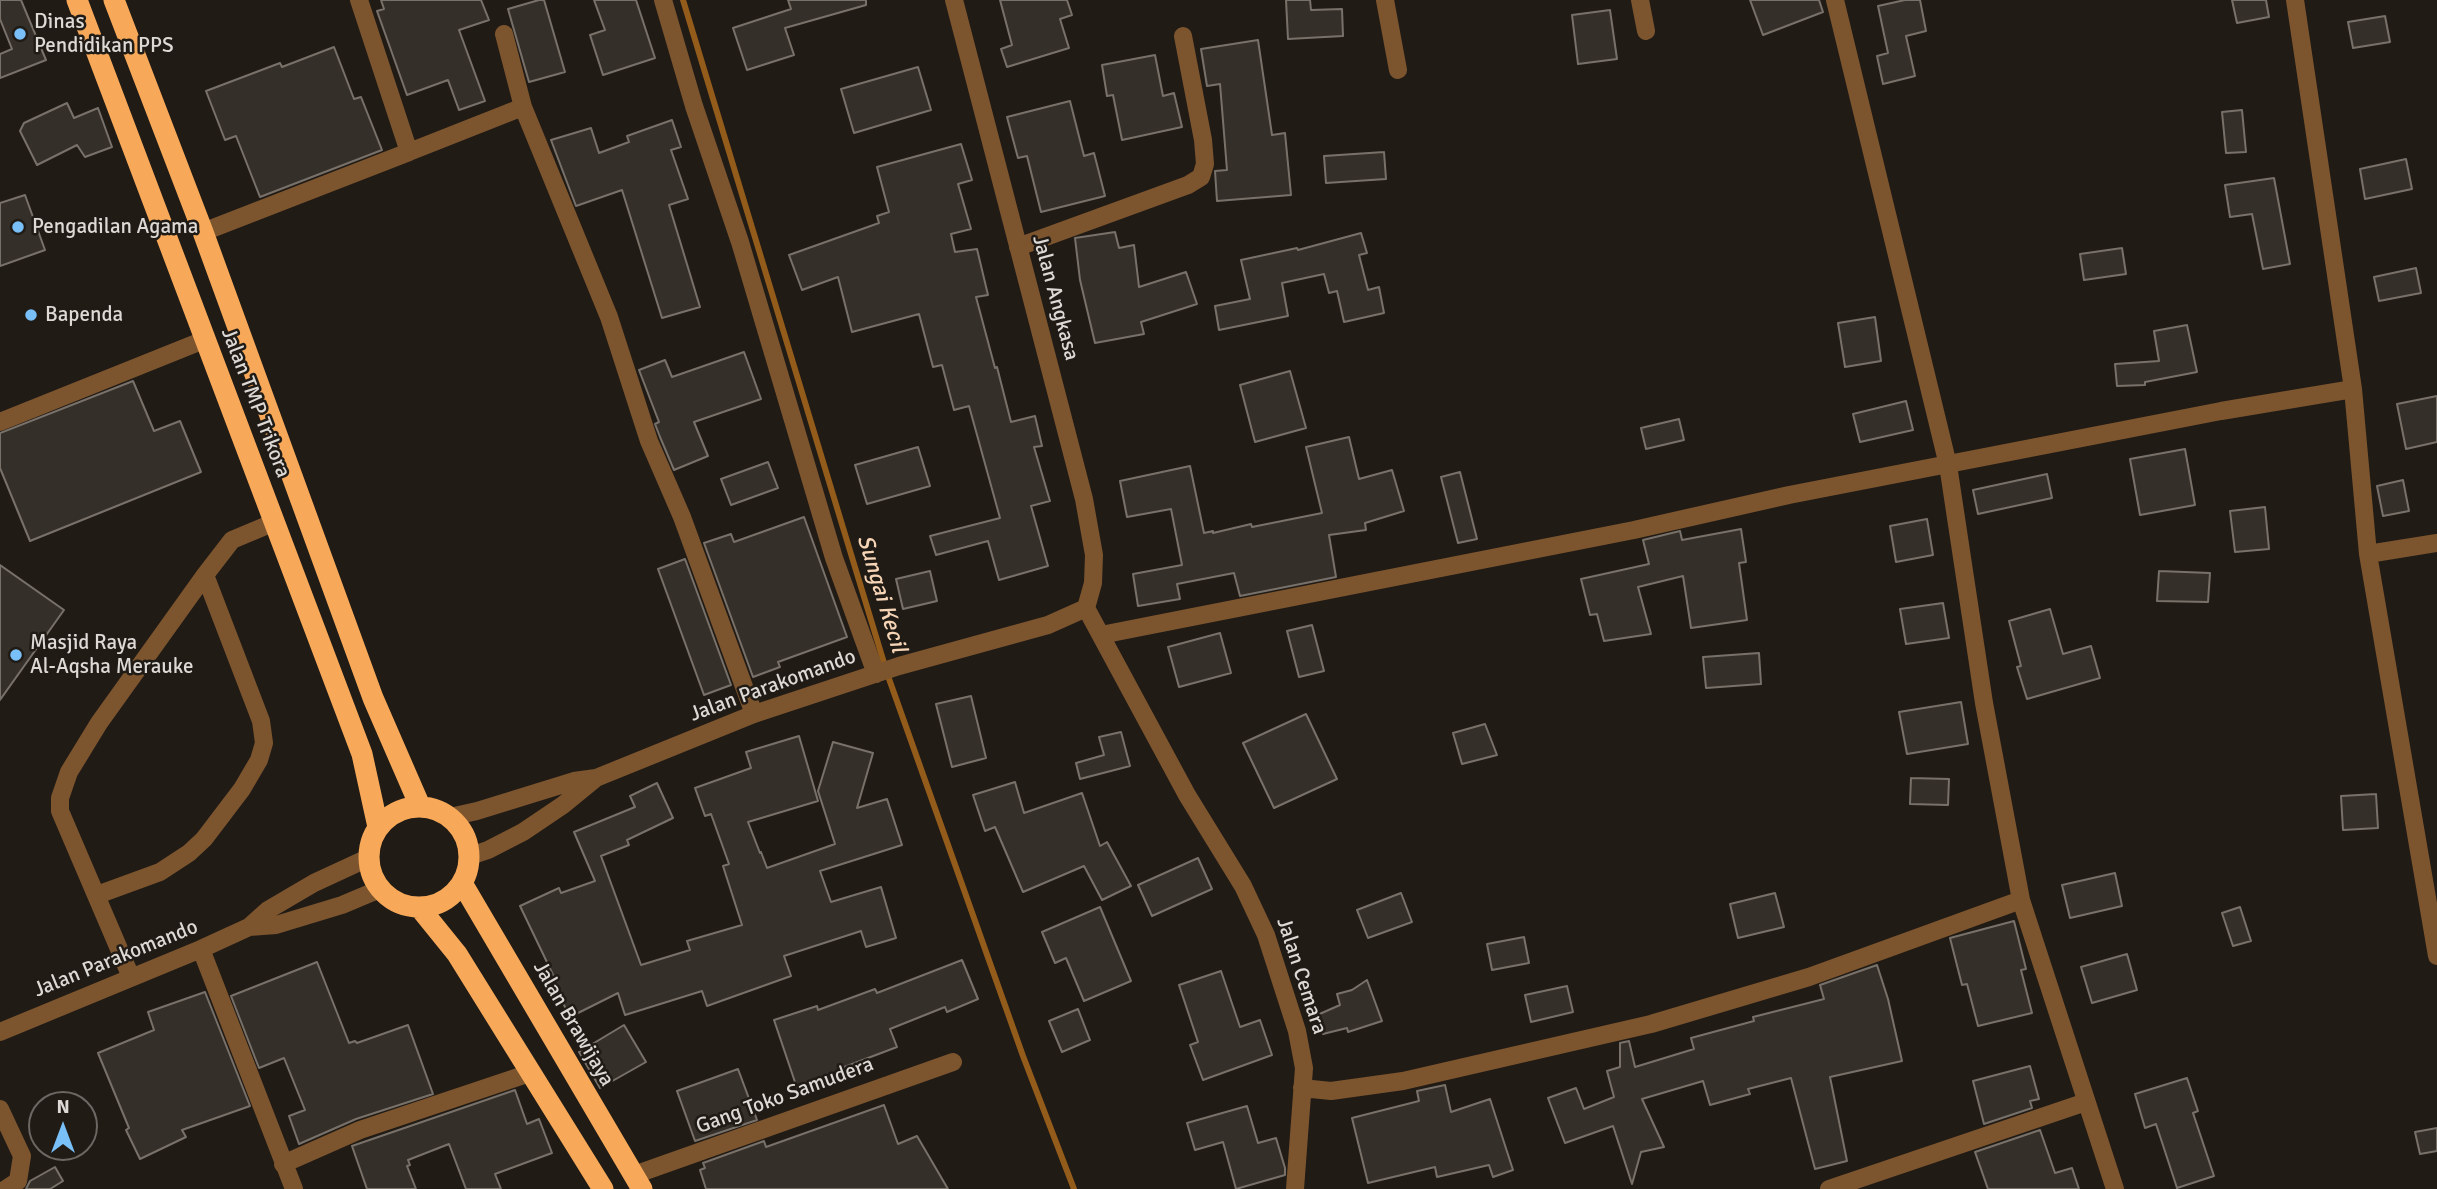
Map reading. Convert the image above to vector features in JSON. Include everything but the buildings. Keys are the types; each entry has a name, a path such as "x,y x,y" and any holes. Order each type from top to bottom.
{"highway":[{"name":"Jalan TMP Trikora","path":"77,0 362,754 377,827"},
{"name":"Jalan TMP Trikora","path":"114,0 203,232 373,698 421,806"},
{"path":"190,301 223,290"},
{"path":"421,806 436,809 450,817 461,828 470,856 462,883 451,896 436,904 419,907 397,902 380,889 371,874 368,858 370,842 377,827 389,815 404,808 421,806"},
{"name":"Jalan Brawijaya","path":"462,883 638,1182"},
{"path":"419,907 457,954 603,1189"}],"street":[{"path":"359,0 409,152"},
{"path":"663,0 694,106 740,243 834,558 878,673"},
{"name":"Jalan Angkasa","path":"954,0 1084,499 1094,555 1093,583 1086,608"},
{"path":"1385,0 1398,70"},
{"path":"1640,0 1646,31"},
{"path":"1835,0 1948,465 1984,703 2021,900 2115,1189"},
{"path":"2295,0 2353,389 2368,554 2437,956"},
{"path":"504,34 523,107 609,317 649,441 682,517 754,714"},
{"path":"1018,247 1188,185 1201,177 1205,164 1203,141 1183,36"},
{"path":"203,232 523,107"},
{"path":"0,422 204,340"},
{"path":"1086,608 1101,635 1634,530 1789,495 2221,411 2353,389"},
{"path":"131,977 60,811 60,798 69,772 99,723 232,540 275,522"},
{"path":"2368,554 2437,543"},
{"path":"97,895 160,872 189,853 204,839 242,789 259,760 264,743 261,721 205,575"},
{"name":"Jalan Parakomando","path":"450,817 573,781 596,778 754,714 899,666 1048,625 1086,608"},
{"name":"Jalan Cemara","path":"1101,635 1187,795 1243,887 1266,935 1297,1031 1304,1068 1294,1189"},
{"name":"Jalan Parakomando","path":"470,856 523,832 596,778"},
{"name":"Jalan Parakomando","path":"0,1032 249,927 268,910 368,858"},
{"name":"Jalan Parakomando","path":"249,927 276,925 342,905 380,889"},
{"path":"1302,1088 1331,1091 1403,1081 1651,1024 1810,977 2021,900"},
{"path":"201,949 294,1189"},
{"name":"Gang Toko Samudera","path":"638,1182 953,1062"},
{"path":"283,1164 360,1130 530,1073"},
{"path":"1829,1189 2086,1102"},
{"path":"0,1109 22,1156 18,1181 6,1189"}],"waterway":[{"name":"Sungai Kecil","path":"683,0 888,676 1023,1056 1074,1189"}],"place":[{"name":"Dinas Pendidikan PPS","path":"20,34"},
{"name":"Pengadilan Agama","path":"18,227"},
{"name":"Bapenda","path":"31,315"},
{"name":"Masjid Raya Al-Aqsha Merauke","path":"16,655"}]}
